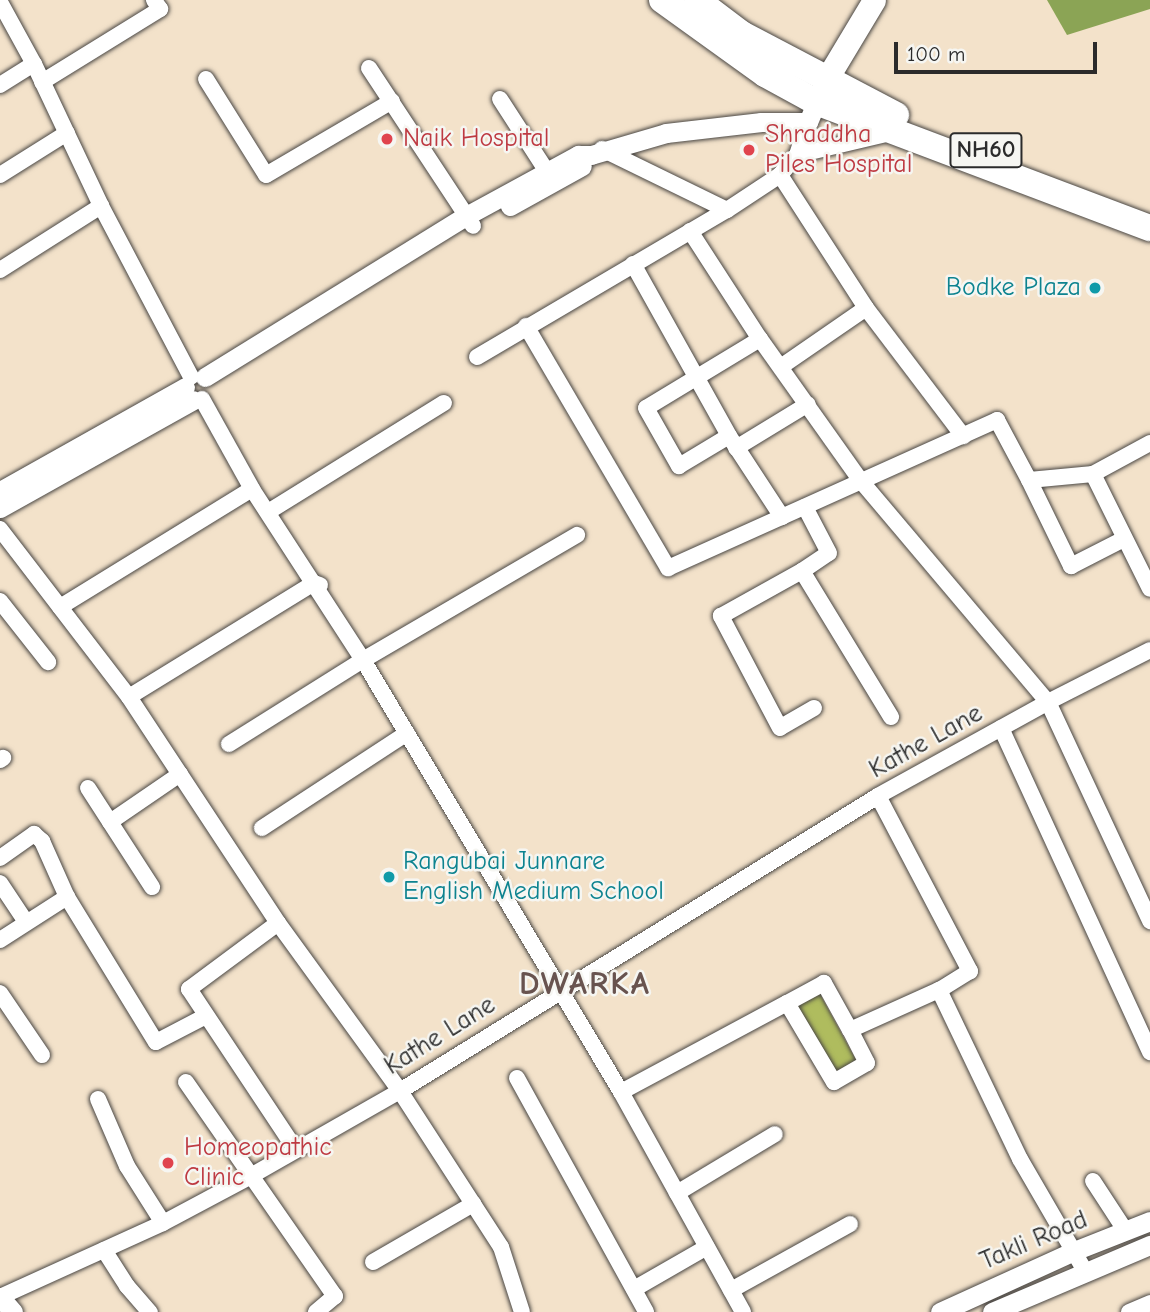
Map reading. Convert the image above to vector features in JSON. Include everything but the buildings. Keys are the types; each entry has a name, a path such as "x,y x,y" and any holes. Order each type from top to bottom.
{"highway":[{"name":"NH60","path":"662,0 765,74 817,101 1150,228"},
{"name":"NH60","path":"697,0 742,34 817,101 883,110 1150,210"}],"main road":[{"path":"817,101 874,0"}],"street":[{"path":"43,82 160,9 154,0"},
{"path":"0,2 34,64 102,206 252,489 317,584 407,733 621,1093 743,1312"},
{"path":"0,85 34,64"},
{"path":"369,68 469,221"},
{"path":"206,79 267,175 391,102"},
{"path":"500,99 546,170"},
{"path":"0,508 274,342 546,170 578,155 666,133 761,122 817,101"},
{"path":"477,357 727,210 780,175 797,155 817,101"},
{"path":"797,155 895,132"},
{"path":"0,175 66,133"},
{"path":"597,152 727,210"},
{"path":"469,221 582,167 597,152"},
{"path":"780,175 866,308 963,436"},
{"path":"0,270 102,206"},
{"path":"690,231 760,339 782,366 861,481 1048,702 1150,921"},
{"path":"633,264 732,442 782,517"},
{"path":"782,366 866,308"},
{"path":"526,326 668,568 998,420 1072,566 1124,539"},
{"path":"760,339 646,408 679,466 808,404"},
{"path":"0,491 198,388"},
{"path":"268,512 444,402"},
{"path":"1029,480 1093,474 1150,443"},
{"path":"1093,474 1124,539 1145,566 1150,589"},
{"path":"60,607 252,489"},
{"path":"805,507 830,553 721,616 780,728 814,708"},
{"path":"0,529 129,697 278,922 400,1091 501,1247 522,1312"},
{"path":"229,744 363,660 577,535"},
{"path":"802,571 891,717"},
{"path":"129,697 317,584"},
{"path":"1,603 48,662"},
{"name":"Kathe Lane","path":"0,1297 163,1223 249,1177 400,1091 878,796 1048,702 1150,650"},
{"path":"1001,728 1150,1052"},
{"path":"262,828 407,733"},
{"path":"110,822 180,774"},
{"path":"88,788 152,887"},
{"path":"849,1030 939,990 970,971 878,796"},
{"path":"0,858 34,834 42,841 68,897 156,1042 206,1016"},
{"path":"0,883 26,922"},
{"path":"0,940 68,897"},
{"path":"278,922 188,989 296,1150"},
{"path":"621,1093 787,1003 824,983 867,1062 834,1082 787,1003"},
{"path":"939,990 1020,1158 1085,1271"},
{"path":"0,993 42,1055"},
{"path":"517,1078 646,1312"},
{"path":"186,1082 249,1177 335,1296 316,1312"},
{"path":"98,1100 127,1166 163,1223"},
{"path":"677,1194 775,1134"},
{"path":"1093,1181 1125,1230"},
{"path":"373,1262 474,1204"},
{"name":"Takli Road","path":"946,1311 1074,1251 1150,1221"},
{"path":"731,1290 850,1224"},
{"name":"Takli Road","path":"992,1312 1150,1245"},
{"path":"634,1289 707,1247"},
{"path":"104,1250 127,1286 150,1312"},
{"path":"0,1297 13,1312"},
{"path":"1129,1312 1150,1303"}],"green space":[{"path":"1047,0 1150,0 1150,9 1067,35"},
{"path":"820,994 856,1060 835,1072 796,1006"}],"place":[{"name":"Naik Hospital","path":"387,139"},
{"name":"Shraddha Piles Hospital","path":"749,150"},
{"name":"Bodke Plaza","path":"1095,288"},
{"name":"Rangubai Junnare English Medium School","path":"389,877"},
{"name":"Homeopathic Clinic","path":"168,1163"}],"district":[{"name":"DWARKA","path":"585,984"}]}
